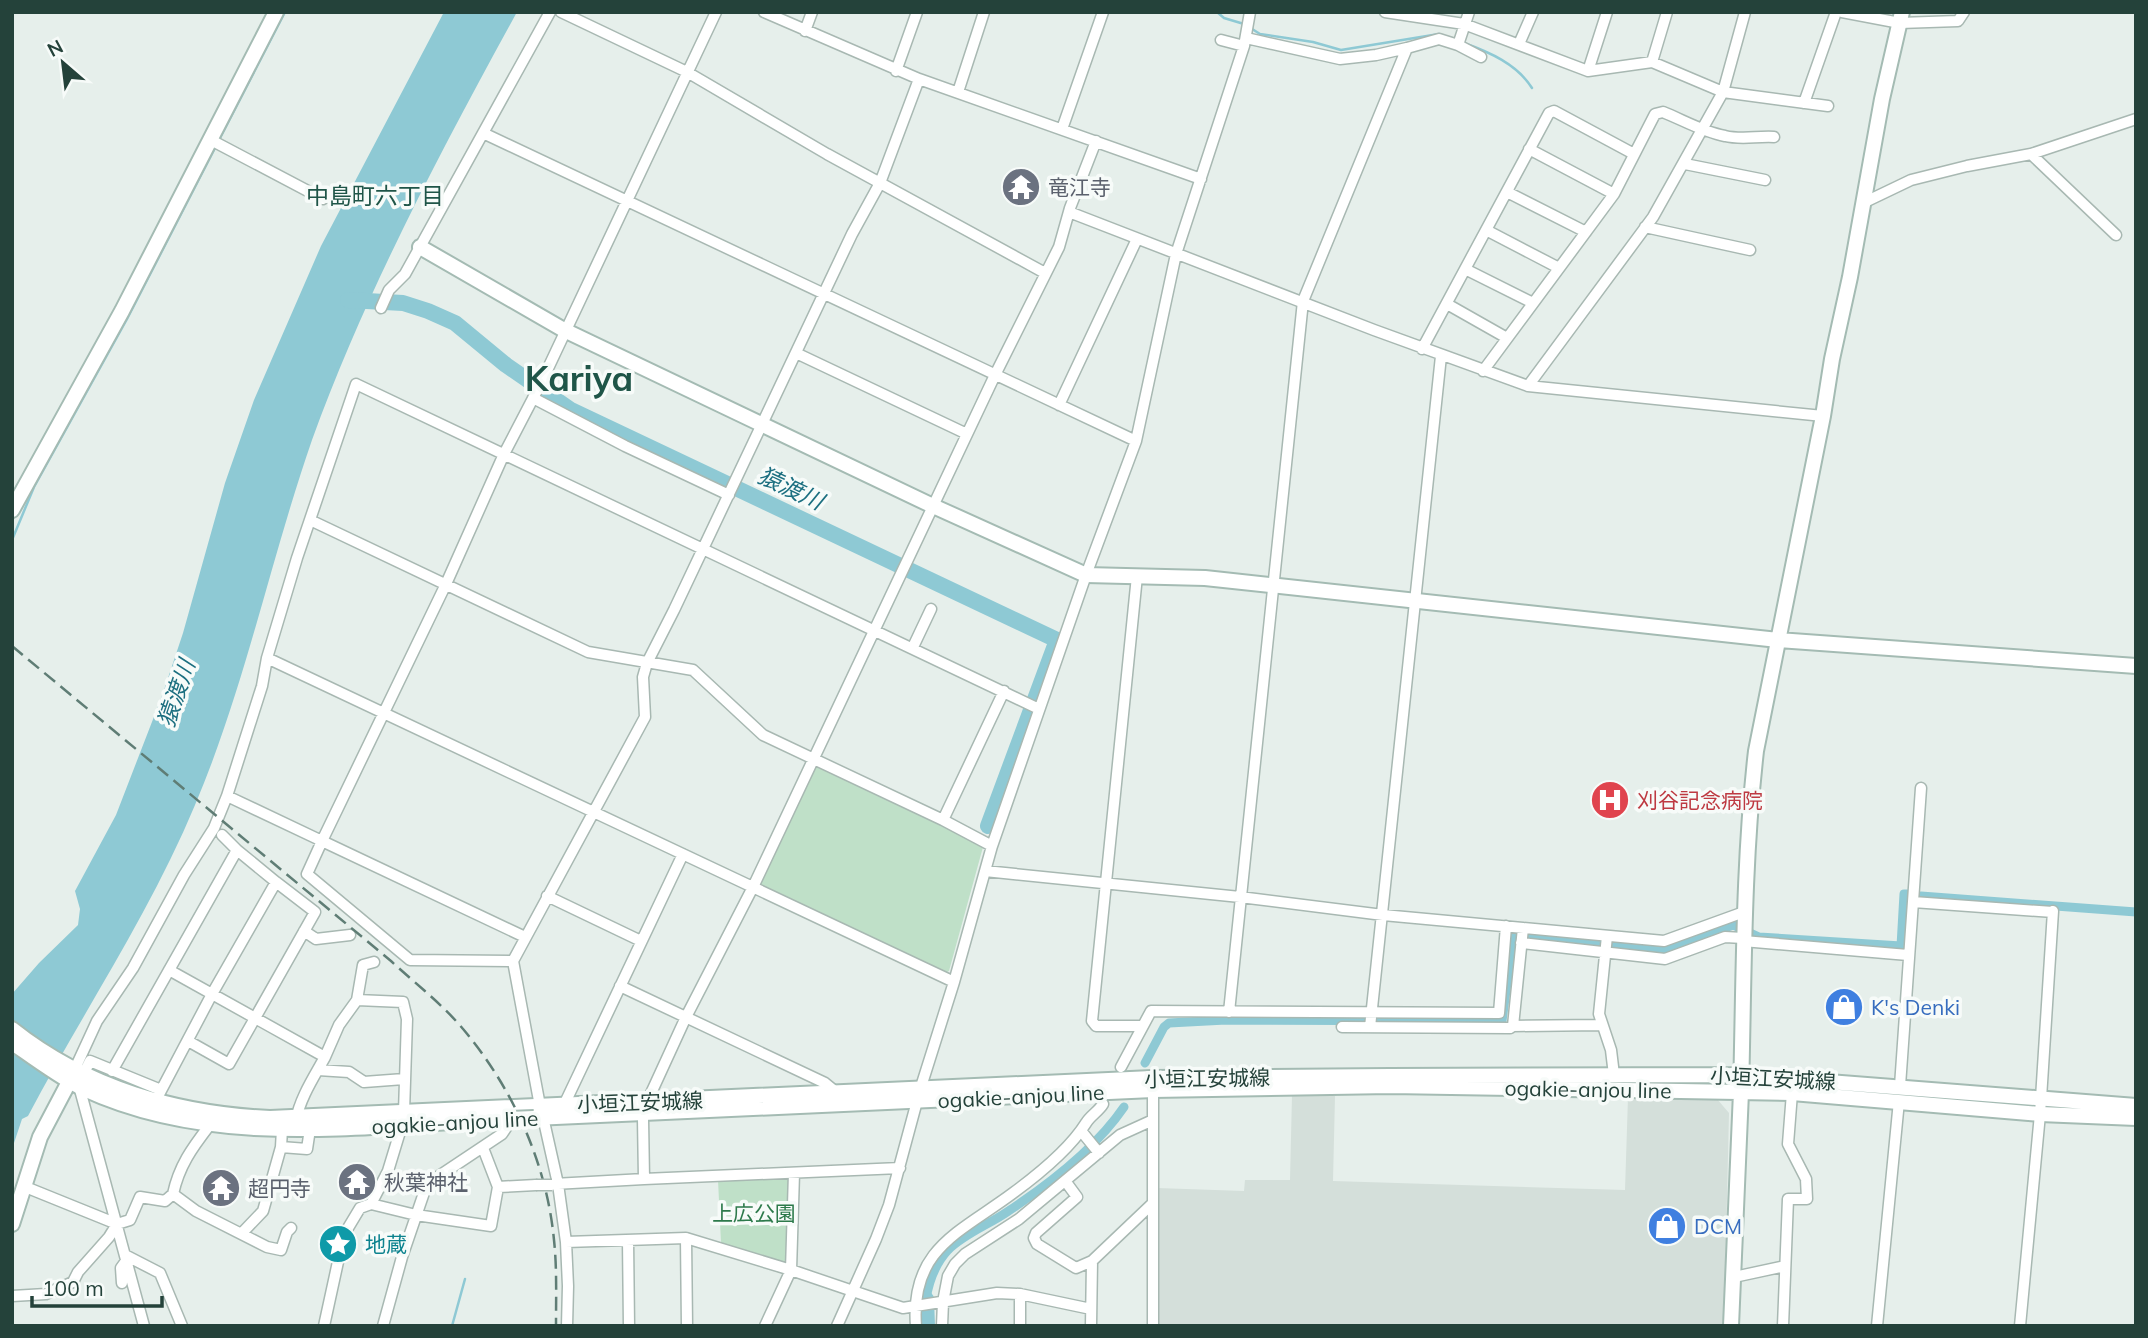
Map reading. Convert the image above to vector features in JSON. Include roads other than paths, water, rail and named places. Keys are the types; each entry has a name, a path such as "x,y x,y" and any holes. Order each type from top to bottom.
{"main road":[{"path":"12,510 215,142 276,12"},
{"path":"1731,1326 1741,1092 1744,912 1750,799 1756,751 1850,277 1882,99 1901,18"},
{"path":"420,247 564,330 933,506 1086,575 1205,578 1778,640 2136,666"},
{"path":"12,1029 76,1075"},
{"path":"12,1043 76,1075 239,1117 296,1126"},
{"path":"12,1224 40,1137 76,1075"},
{"name":"ogakie-anjou line","path":"76,1075 120,1103 209,1126 296,1126 403,1118 509,1119 539,1114 646,1107 1153,1084 1792,1093 2040,1114 2136,1118"},
{"name":"小垣江安城線","path":"1153,1084 1741,1075 2136,1106"},
{"name":"小垣江安城線","path":"403,1118 539,1114 564,1105 646,1107 837,1094 919,1095"}],"street":[{"path":"381,308 389,290 405,274 550,12"},
{"path":"561,12 687,72 880,183 1045,273"},
{"path":"513,961 410,960 307,874 716,12"},
{"path":"764,12 896,71 1201,179"},
{"path":"805,31 812,12"},
{"path":"896,71 917,12"},
{"path":"958,92 984,12"},
{"path":"1062,129 1103,12"},
{"path":"1385,12 1464,24 1587,71 1652,61 1723,92 1828,106"},
{"path":"1458,45 1469,12"},
{"path":"1519,44 1533,12"},
{"path":"1587,71 1607,12"},
{"path":"1652,61 1667,12"},
{"path":"1528,386 1645,227 1685,164 1723,92 1745,12"},
{"path":"1804,103 1836,12"},
{"path":"1842,12 1958,21 1965,12"},
{"path":"837,1326 876,1240 900,1168 919,1095 1035,706 1136,441 1176,254 1245,42 1247,13"},
{"path":"1222,40 1312,51 1340,59 1376,55 1439,39 1481,57"},
{"path":"1229,1012 1303,301 1407,48"},
{"path":"567,1326 566,1242 539,1114 513,961 645,717 643,677 647,663 852,234 880,183 919,79"},
{"path":"1422,349 1549,113 1554,111 1634,154"},
{"path":"1483,371 1614,194 1655,114 1663,112 1703,130 1724,136 1774,137"},
{"path":"1863,203 1911,180 2031,154 2136,119"},
{"path":"483,133 1136,441"},
{"path":"645,1179 646,1107 995,374 1059,247 1096,141"},
{"path":"215,142 323,199"},
{"path":"1529,149 1614,194"},
{"path":"2031,154 2116,235"},
{"path":"1685,164 1765,180"},
{"path":"1507,192 1586,232"},
{"path":"1069,212 1422,349 1528,386 1823,416"},
{"path":"1645,227 1750,250"},
{"path":"1486,230 1559,268"},
{"path":"1059,405 1137,239"},
{"path":"1465,269 1533,303"},
{"path":"1447,304 1507,338"},
{"path":"796,353 967,434"},
{"path":"1370,1027 1441,356"},
{"path":"144,1326 76,1075 97,1021 134,968 184,875 214,828 227,796 262,686 267,657 356,384 1035,706"},
{"path":"533,397 625,446 729,495"},
{"path":"310,520 588,652 693,670 763,735 992,846"},
{"path":"1138,576 1092,1021 1096,1026 1143,1026"},
{"path":"913,648 931,610"},
{"path":"267,657 954,982"},
{"path":"943,820 1004,691"},
{"path":"1900,1086 1921,788"},
{"path":"227,796 525,937"},
{"path":"188,1041 229,1064 315,912 222,835"},
{"path":"113,1071 237,850"},
{"path":"564,1105 683,854"},
{"path":"985,872 1240,897 1383,915 1664,941 1744,912"},
{"path":"76,1075 90,1061 158,1096 276,882"},
{"path":"547,896 641,942"},
{"path":"1913,902 2053,911 2040,1114 2020,1326"},
{"path":"1121,1067 1151,1011 1499,1013 1506,926"},
{"path":"1513,1026 1523,928"},
{"path":"304,931 316,939 350,935"},
{"path":"1607,936 1599,1014 1611,1050 1614,1075"},
{"path":"1521,943 1665,959 1726,937 1908,955"},
{"path":"242,1233 263,1211 281,1147 296,1126 302,1098 307,1093 339,1025 357,1000 363,965 374,962"},
{"path":"169,970 325,1057"},
{"path":"620,986 825,1083 837,1094"},
{"path":"357,1000 403,1002 407,1019 403,1118 388,1171 371,1204"},
{"path":"1342,1027 1510,1028 1601,1025"},
{"path":"318,1070 349,1072 364,1082 404,1079"},
{"path":"1153,1084 1153,1326"},
{"path":"1783,1326 1787,1199 1807,1199 1806,1179 1788,1144 1792,1093"},
{"path":"1877,1326 1899,1101"},
{"path":"916,1326 914,1306 923,1274 934,1251 958,1230 1014,1193 1084,1134 1086,1121 1099,1111 1103,1104"},
{"path":"383,1326 427,1184 502,1134 509,1119"},
{"path":"942,1326 940,1302 948,1276 965,1254 1019,1219 1066,1182 1097,1151 1120,1135 1153,1120"},
{"path":"23,1186 117,1224 130,1220 140,1197 165,1200 173,1194 178,1173 189,1152 209,1126"},
{"path":"281,1147 307,1149 296,1126"},
{"path":"1084,1134 1097,1151"},
{"path":"324,1326 341,1248 348,1228 360,1208 371,1204 416,1215 491,1226 498,1187 483,1148"},
{"path":"498,1187 900,1168"},
{"path":"765,1326 792,1270 794,1173"},
{"path":"1066,1182 1077,1197 1034,1238 1037,1244 1076,1268 1092,1261 1153,1203"},
{"path":"173,1194 196,1211 267,1247 281,1250 287,1232 292,1228"},
{"path":"12,1296 46,1294 72,1282 117,1224"},
{"path":"566,1242 686,1238 903,1308 997,1293 1020,1294 1091,1309"},
{"path":"686,1238 687,1326"},
{"path":"628,1240 629,1326"},
{"path":"122,1283 121,1268 125,1258"},
{"path":"125,1258 160,1273 182,1326"},
{"path":"1091,1326 1092,1261"},
{"path":"1734,1277 1785,1266"},
{"path":"1020,1294 1020,1326"}],"water":[{"path":"444,12 517,12 406,222 333,385 297,486 243,670 195,805 158,885 28,1116 22,1119 12,1149 12,994 78,925 80,909 75,891 116,815 162,696 183,633 225,483 254,400 321,246"}],"waterway":[{"path":"219,140 285,12"},
{"path":"1217,12 1224,18 1244,24"},
{"path":"1249,27 1260,34 1313,42 1341,50 1439,34 1444,36"},
{"path":"1464,43 1493,55 1510,66 1519,72 1532,88"},
{"path":"12,540 34,487 127,319 216,146"},
{"name":"猿渡川","path":"348,300 403,303 455,323 506,365 571,410 1057,640 988,826"},
{"path":"1145,1063 1164,1027 1169,1023 1226,1020 1502,1021 1513,937 1665,950 1733,925 1759,937 1901,946 1904,894 1907,894"},
{"path":"1921,896 2136,912"},
{"path":"926,1299 933,1273 948,1250 1055,1178 1100,1137 1124,1107"},
{"path":"452,1326 465,1279"},
{"path":"926,1299 927,1326"}],"railway":[{"path":"12,646 391,961 441,1006 468,1035 485,1057 514,1106 536,1158 554,1240 556,1326"}],"place":[{"name":"竜江寺","path":"1021,187"},
{"name":"刈谷記念病院","path":"1610,800"},
{"name":"K's Denki","path":"1844,1007"},
{"name":"秋葉神社","path":"357,1182"},
{"name":"超円寺","path":"221,1188"},
{"name":"DCM","path":"1667,1226"},
{"name":"地蔵","path":"338,1244"}],"district":[{"name":"中島町六丁目","path":"375,195"},
{"name":"Kariya","path":"579,378"}],"park label":[{"name":"上広公園","path":"754,1213"}]}
